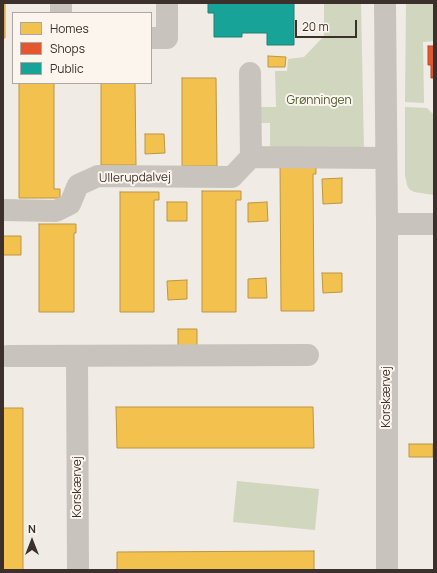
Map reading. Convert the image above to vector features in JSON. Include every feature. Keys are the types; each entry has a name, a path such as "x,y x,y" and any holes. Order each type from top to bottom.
{"street":[{"path":"152,38 167,38 167,3"},
{"path":"385,3 387,224 434,224"},
{"path":"250,73 250,157 386,158"},
{"name":"Ullerupdalvej","path":"3,210 56,211 70,204 78,185 98,176 232,177 250,157"},
{"name":"Korskærvej","path":"387,224 387,570"},
{"path":"7,356 308,355"},
{"name":"Korskærvej","path":"77,356 78,570"}],"green space":[{"name":"Grønningen","path":"324,3 361,3 364,150 270,150 270,123 259,123 260,107 276,107 275,71 287,71 288,59 304,57 324,36"},
{"path":"406,3 434,3 434,41 423,42 424,103 405,102"},
{"path":"405,107 427,108 434,115 434,195 414,192 409,189 407,185 405,176"},
{"path":"237,481 319,489 315,530 233,522"}],"building: Homes":[{"path":"3,3 5,3 5,38 3,38"},
{"path":"268,56 286,57 285,67 268,67"},
{"path":"182,78 216,78 217,166 182,166"},
{"path":"19,84 54,84 54,189 60,189 60,198 19,198"},
{"path":"101,84 135,84 136,165 101,165"},
{"path":"145,134 164,134 165,153 145,154"},
{"path":"316,162 316,174 313,174 314,311 281,311 280,163"},
{"path":"342,178 342,203 323,204 322,179"},
{"path":"202,191 241,191 241,200 236,200 236,312 202,312"},
{"path":"120,192 159,192 159,200 154,200 154,312 120,312"},
{"path":"167,202 187,202 187,221 167,221"},
{"path":"267,202 268,221 248,222 248,203"},
{"path":"39,224 76,224 76,233 74,233 74,312 39,312"},
{"path":"3,236 21,236 21,255 3,255"},
{"path":"322,273 342,273 342,292 323,293"},
{"path":"266,278 267,298 248,298 248,279"},
{"path":"187,280 187,299 168,300 167,281"},
{"path":"178,329 197,329 197,348 178,348"},
{"path":"116,407 313,407 314,448 117,448"},
{"path":"3,408 23,408 23,570 3,570"},
{"path":"409,444 433,444 433,457 409,457"},
{"path":"314,551 314,570 117,570 117,552"}],"building: Shops":[{"path":"428,46 434,46 434,78 431,78 431,65 428,65"}],"building: Public":[{"path":"208,3 294,3 294,45 267,45 267,33 242,33 242,37 214,37 214,13 208,13"}]}
